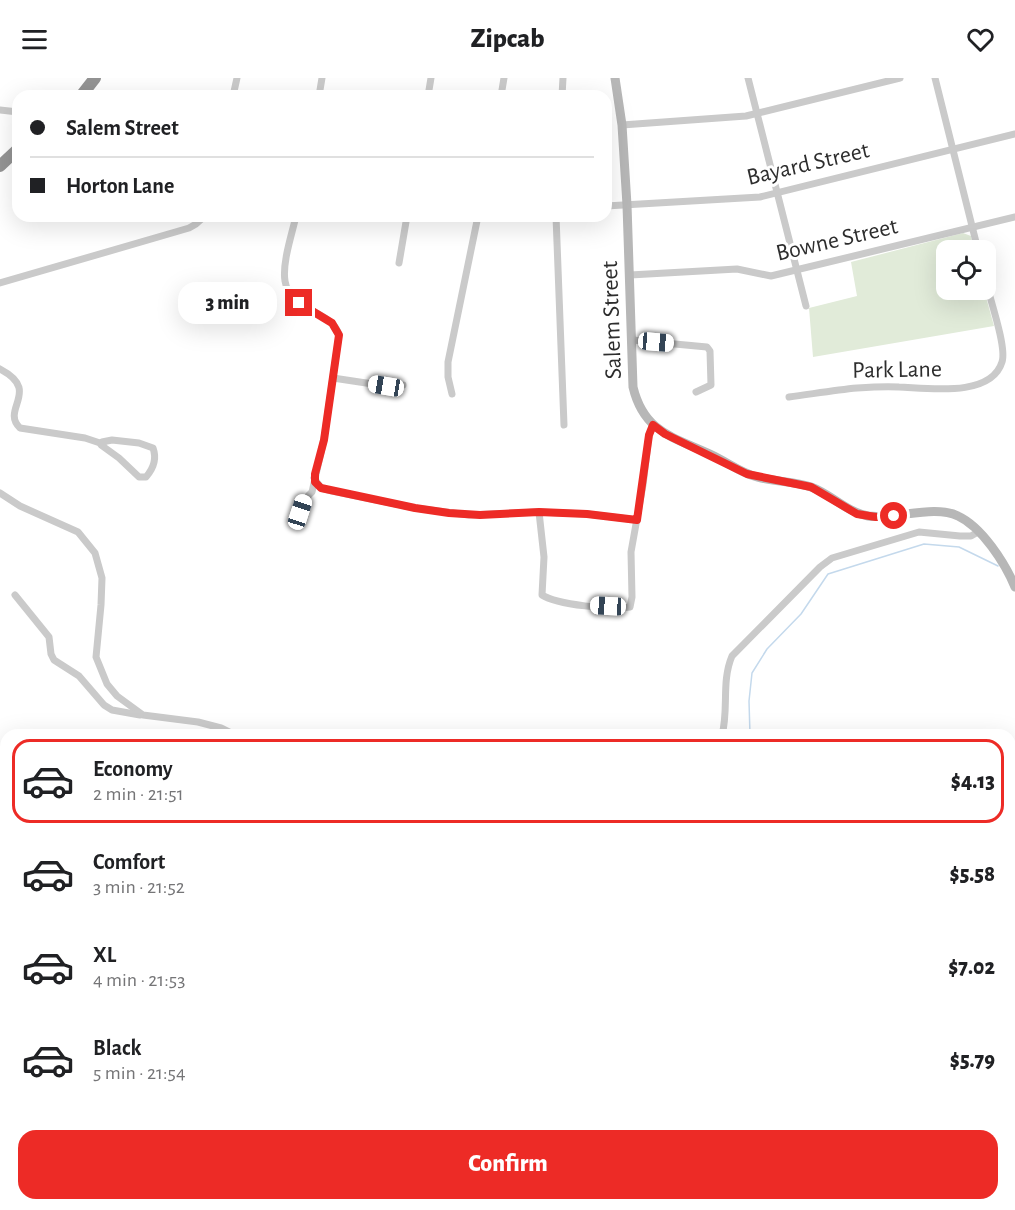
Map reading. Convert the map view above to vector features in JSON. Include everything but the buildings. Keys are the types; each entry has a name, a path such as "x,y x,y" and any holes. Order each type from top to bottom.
{"highway":[{"path":"86,90 95,78"},
{"path":"0,166 12,155"}],"street":[{"name":"Salem Street","path":"615,78 622,125 627,206 632,374 636,397 642,411 653,425 665,434 747,474 811,487 857,514 885,517 944,512 961,517 978,532 999,558 1015,586"},
{"path":"748,78 806,306"},
{"path":"622,125 758,114 900,78"},
{"path":"935,78 975,240"},
{"name":"Bayard Street","path":"612,206 733,200 777,193 1015,134"},
{"name":"Bowne Street","path":"630,275 737,269 771,276 1015,217"},
{"path":"0,283 189,228 199,222"},
{"path":"293,523 300,512 304,498 312,492 324,440 339,340 338,330 332,323 294,299 285,282 295,222"},
{"path":"399,263 406,222"},
{"path":"452,394 448,377 448,362 477,222"},
{"path":"556,222 564,425"},
{"name":"Park Lane","path":"789,397 857,388 896,387 932,390 958,388 992,378 1000,368 1003,349 991,300"},
{"path":"632,340 707,347 710,351 711,385 696,392"},
{"path":"0,369 16,381 17,388 9,415 20,428 85,438 100,443 139,477 146,477 151,471 155,454 149,445 112,440 100,443"},
{"path":"333,378 386,386 403,385"},
{"path":"539,512 544,557 541,592 544,597 572,604 630,607 632,597 631,552 649,435 653,425"},
{"path":"314,478 321,488 431,511 470,515 539,512 587,514 637,520"},
{"path":"0,493 20,506 78,532 95,553 102,578 96,657 111,690 124,703 143,716"},
{"path":"723,729 725,675 732,656 819,567 841,554 912,534 934,532 971,536 978,532"},
{"path":"15,595 49,637 54,660 79,676 104,705 112,710 198,722 222,729"}],"green space":[{"path":"963,233 971,236 972,240 936,240 936,300 987,300 994,326 813,357 809,308 857,296 851,262"}],"waterway":[{"path":"750,729 749,701 752,673 767,649 801,614 828,574 924,544 959,547 998,566"}],"route":[{"path":"299,303 332,323 339,335 324,440 314,478 321,488 449,513 480,515 539,512 587,514 637,520 649,435 653,425 665,434 747,474 811,487 857,514 876,517 894,516"}]}
